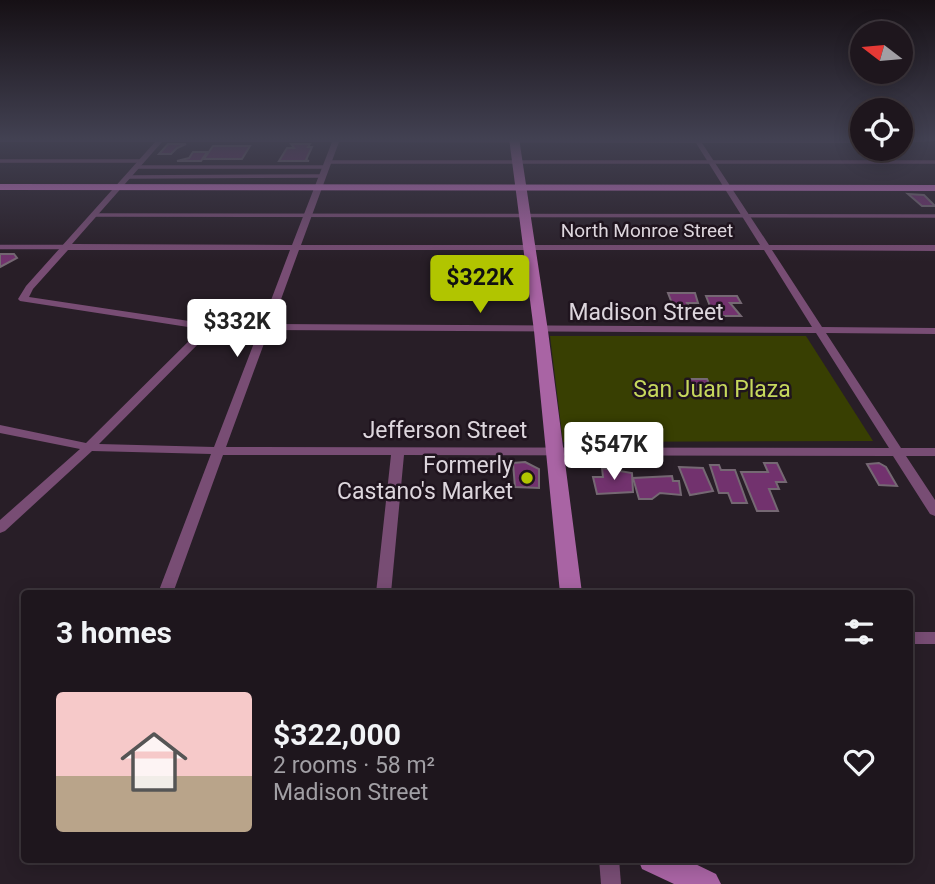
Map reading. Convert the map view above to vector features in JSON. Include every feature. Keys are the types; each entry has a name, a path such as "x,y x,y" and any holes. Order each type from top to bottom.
{"main road":[{"path":"0,187 121,187 234,179"},
{"path":"413,179 521,187 935,188"}],"street":[{"path":"64,247 127,179"},
{"path":"166,590 323,179"},
{"path":"520,179 541,331 571,590"},
{"path":"722,179 935,511"},
{"name":"North Monroe Street","path":"64,247 935,248"},
{"name":"Madison Street","path":"64,247 23,299 209,327 265,329 935,331"},
{"path":"0,528 89,447 209,327"},
{"name":"Jefferson Street","path":"0,429 89,447 220,451 935,452"},
{"path":"383,590 398,452"},
{"path":"913,638 935,638"},
{"path":"609,863 611,884"},
{"path":"661,863 706,884"}],"lane":[{"path":"94,215 935,216"},
{"path":"0,247 64,247"}],"green space":[{"name":"San Juan Plaza","path":"550,336 806,336 873,441 563,442"}],"building":[{"path":"908,194 924,195 935,206 922,206"},
{"path":"0,254 14,254 17,258 0,267"},
{"path":"668,293 695,293 698,303 687,303 692,311 675,311"},
{"path":"706,296 737,296 741,303 730,303 741,316 714,316"},
{"path":"688,379 707,379 712,390 691,390"},
{"name":"Formerly Castano's Market","path":"525,462 539,469 539,488 515,487 513,463"},
{"path":"764,463 777,463 786,482 776,482 779,489 769,489 778,511 757,511 741,472 768,472"},
{"path":"879,463 886,467 897,486 879,485 867,464"},
{"path":"710,465 719,465 721,470 735,470 747,503 732,503 728,493 719,493"},
{"path":"679,467 703,468 713,491 690,495"},
{"path":"602,468 632,473 633,492 597,494 593,477 603,477"},
{"path":"672,476 673,481 679,481 681,495 660,493 652,499 639,499 633,478"}],"place":[{"name":"Formerly Castano's Market","path":"527,478"}]}
